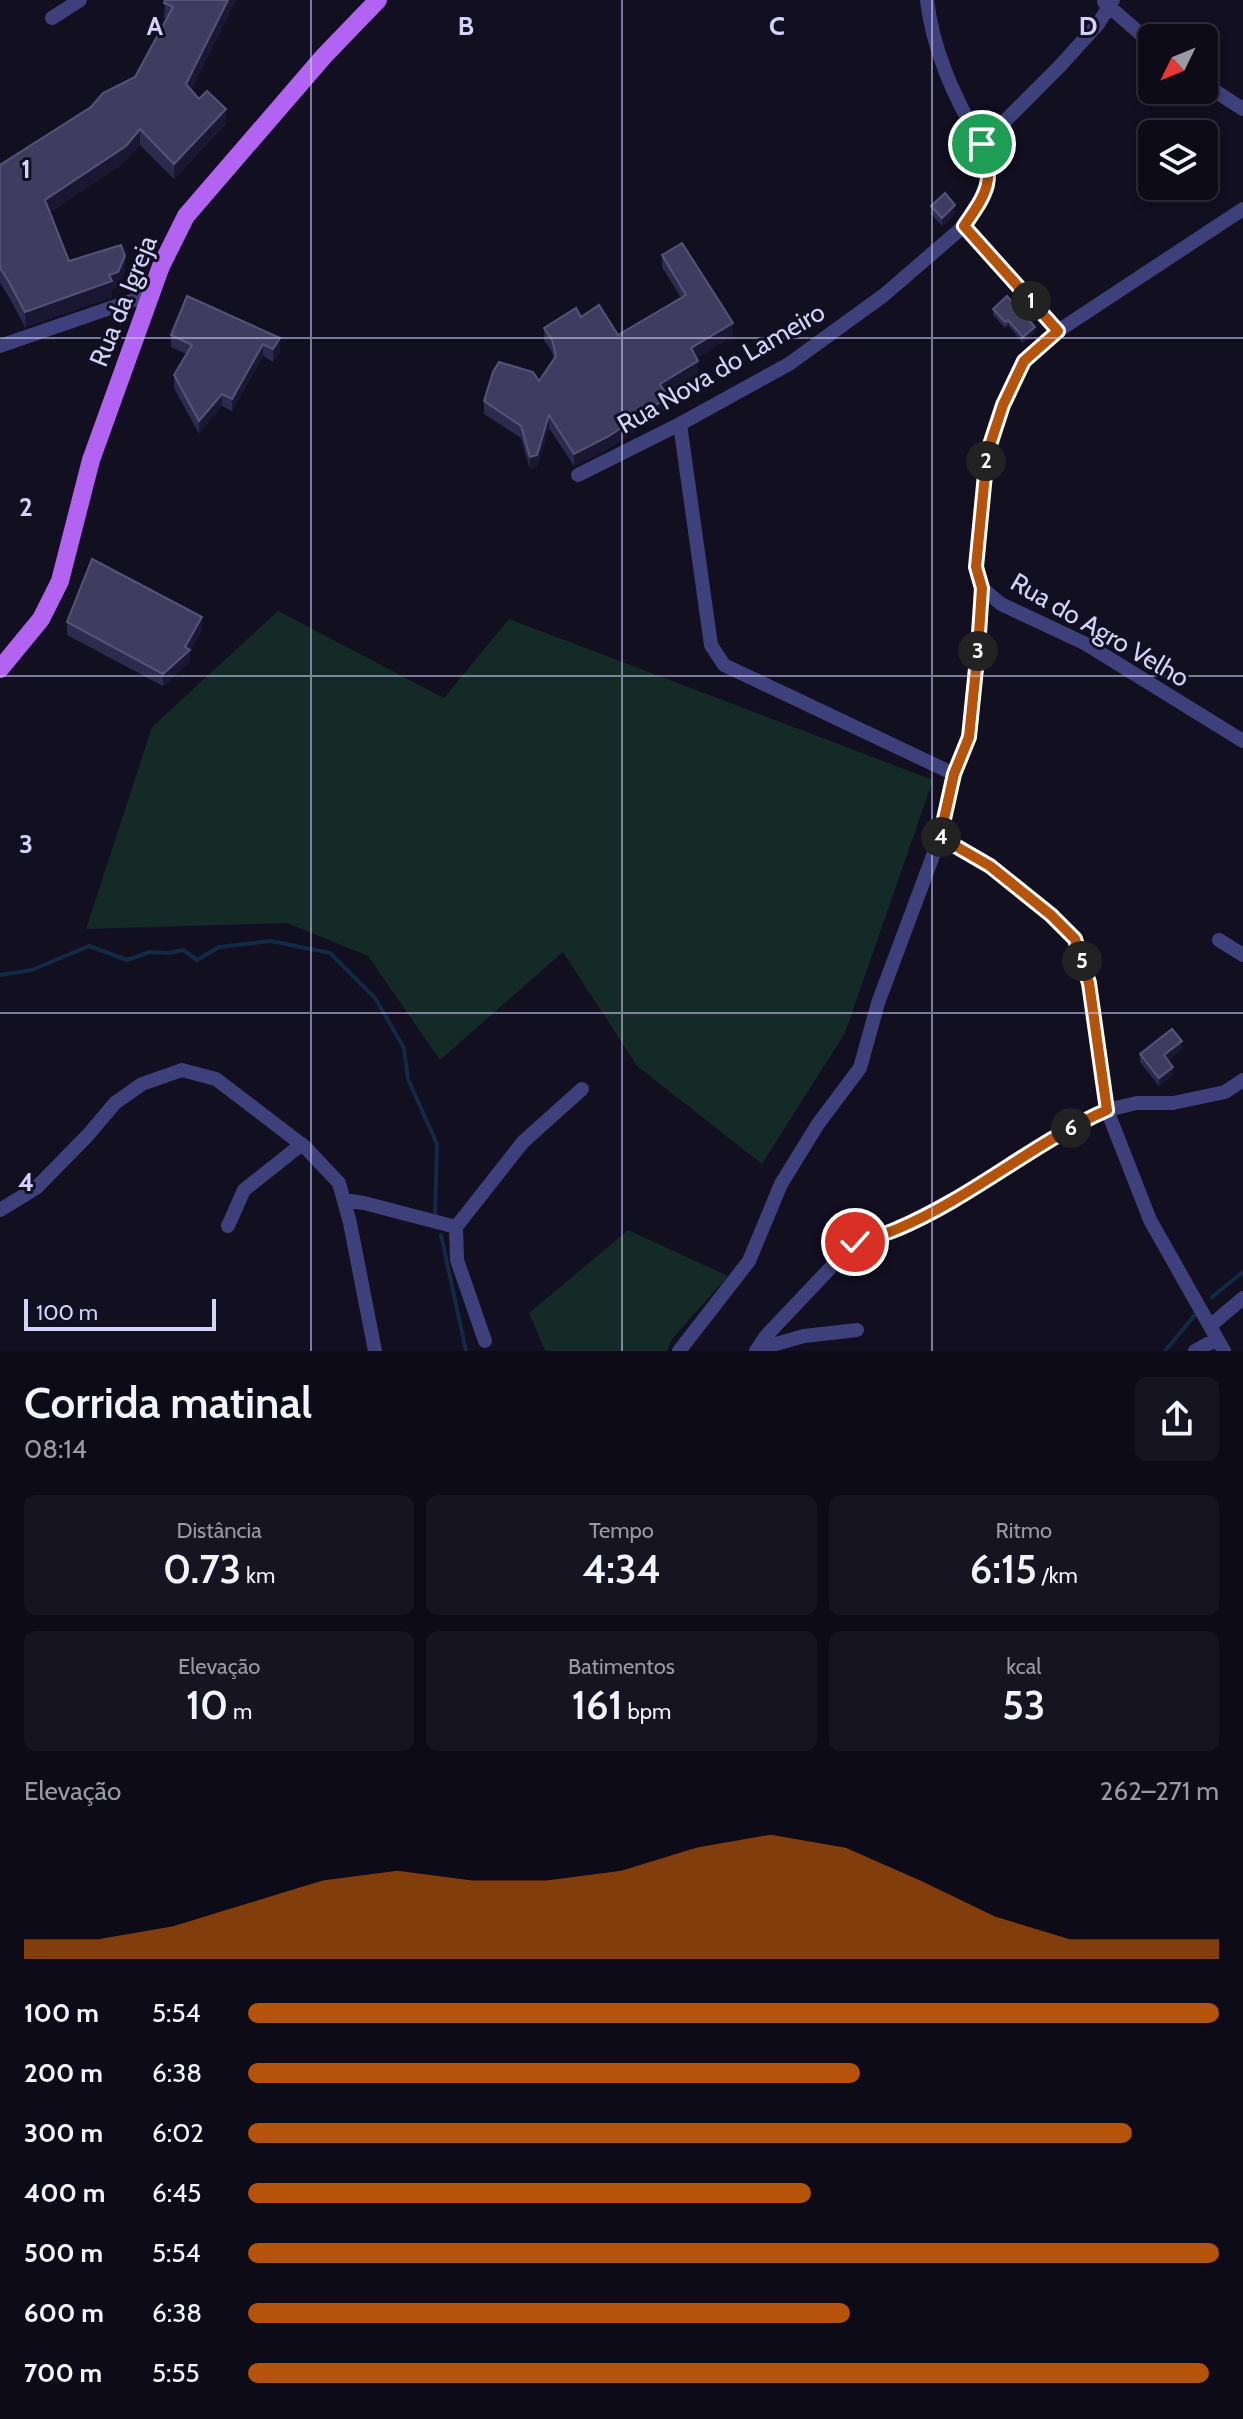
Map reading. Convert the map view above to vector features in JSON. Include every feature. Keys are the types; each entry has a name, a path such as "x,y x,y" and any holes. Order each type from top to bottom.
{"main road":[{"name":"Rua da Igreja","path":"0,669 41,619 60,581 91,460 161,266 186,216 324,56 378,0"}],"street":[{"path":"52,18 80,0"},
{"path":"927,0 930,23 957,103 982,144 1098,24 1108,2 1138,31"},
{"path":"1218,93 1243,109"},
{"name":"Rua Nova do Lameiro","path":"578,475 789,364 847,324 964,226 988,186 988,161 982,144"},
{"name":"Rua do Agro Velho","path":"1243,209 1058,331 1024,361 1003,405 987,454 976,567 982,588 1001,604 1086,644 1243,741"},
{"path":"964,226 1058,331"},
{"path":"0,346 151,294"},
{"path":"680,424 711,645 724,665 954,774"},
{"path":"679,1351 749,1261 781,1184 818,1124 860,1068 878,1003 940,837 954,774 969,737 982,588"},
{"path":"940,837 990,866 1075,939 1089,983 1107,1110 1150,1220 1217,1338"},
{"path":"1219,940 1243,955"},
{"path":"0,1210 36,1188 115,1103 142,1084 182,1070 216,1079 302,1144 339,1183 375,1351"},
{"path":"757,1350 766,1336 855,1242 895,1230 951,1201 1083,1120 1137,1103 1173,1103 1225,1092 1243,1080"},
{"path":"485,1341 457,1260 456,1227 523,1142 582,1089"},
{"path":"228,1226 244,1190 302,1144"},
{"path":"344,1200 456,1227"},
{"path":"1195,1351 1217,1338 1243,1298"},
{"path":"757,1350 804,1336 857,1330"}],"green space":[{"path":"278,611 444,698 509,619 933,780 845,1033 762,1164 637,1066 563,952 440,1060 368,956 287,923 86,929 152,727"},
{"path":"628,1230 728,1276 672,1339 667,1351 545,1351 529,1313"}],"building":[{"path":"165,0 228,0 186,84 199,99 207,91 226,109 174,164 140,129 126,146 45,200 69,261 121,245 125,256 118,272 109,275 112,281 25,312 0,268 0,165 91,107 103,93 135,77 173,7 164,3"},
{"path":"945,193 955,205 942,218 931,206"},
{"path":"682,243 733,323 691,348 698,361 660,384 668,397 609,436 574,454 549,415 537,455 530,457 521,426 484,401 499,362 533,372 539,381 556,356 552,340 544,328 576,308 581,317 599,305 618,335 686,295 662,255"},
{"path":"187,296 280,338 273,349 263,344 232,399 222,394 199,421 174,375 192,345 171,335"},
{"path":"1007,296 1035,327 1023,337 993,309"},
{"path":"92,559 202,617 185,647 190,650 163,674 67,622"},
{"path":"1172,1029 1182,1041 1164,1055 1173,1067 1159,1078 1140,1054"}],"waterway":[{"path":"0,975 32,970 89,946 127,960 150,952 183,950 197,960 219,947 271,941 330,953 375,998 404,1048 408,1079 437,1144 435,1216"},
{"path":"441,1235 466,1351"},
{"path":"1212,1297 1243,1272"},
{"path":"1165,1351 1194,1316"}],"route":[{"path":"855,1242 895,1230 964,1194 1083,1120 1107,1110 1089,983 1075,939 1051,915 990,866 940,837 954,774 969,737 982,588 976,567 987,454 1003,405 1024,361 1058,331 964,226 983,199 988,186 988,161 982,144"}]}
